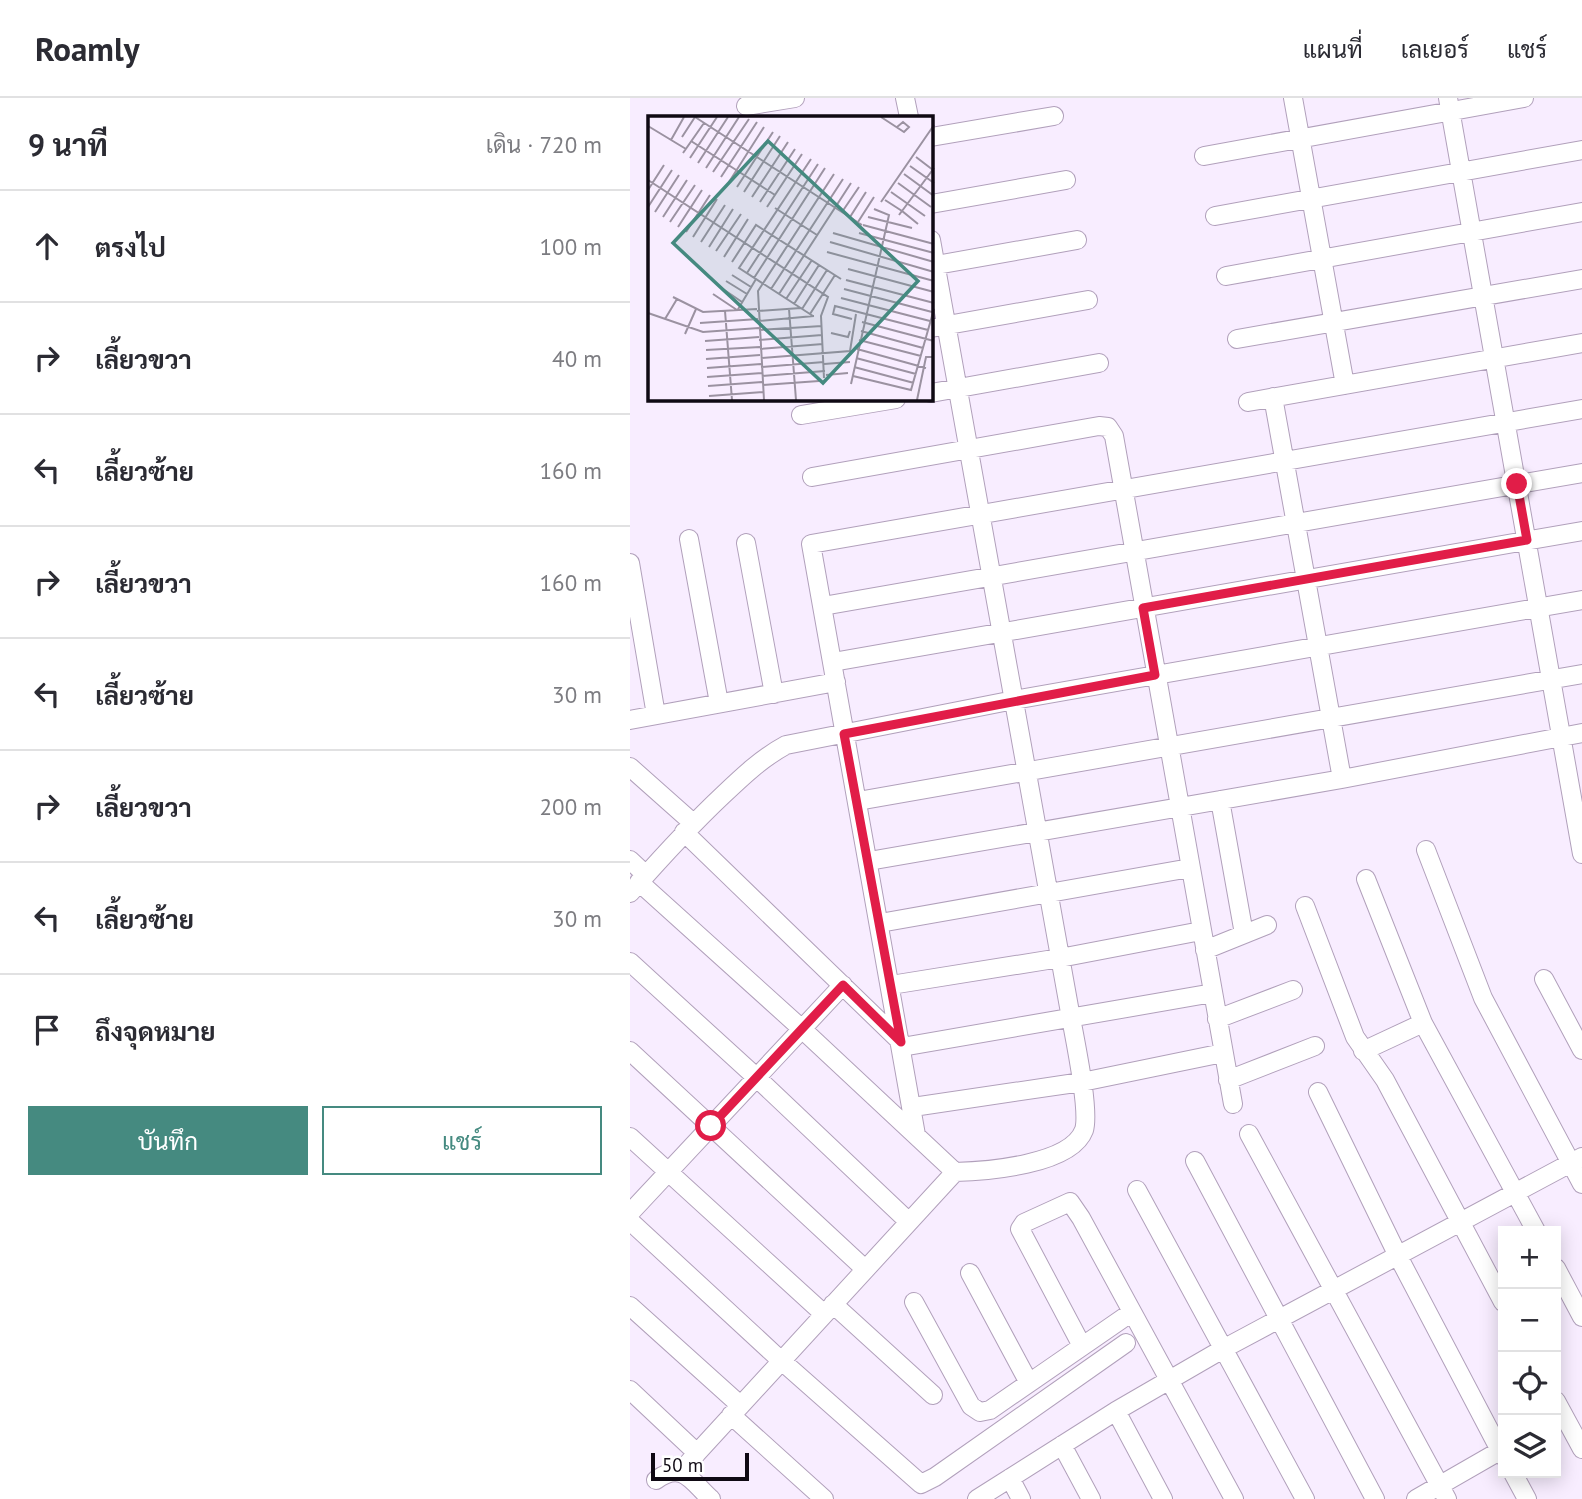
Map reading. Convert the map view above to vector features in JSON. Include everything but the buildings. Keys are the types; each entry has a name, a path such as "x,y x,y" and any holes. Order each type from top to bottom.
{"street":[{"path":"746,106 795,98"},
{"path":"905,98 909,116"},
{"path":"1293,98 1345,385"},
{"path":"1204,156 1300,139 1449,105 1524,98"},
{"path":"1449,105 1562,736 1577,798 1582,854"},
{"path":"933,137 1055,116"},
{"path":"1215,216 1582,150"},
{"path":"933,204 1066,180"},
{"path":"1226,276 1582,212"},
{"path":"685,1473 684,1468 735,1410 955,1172 996,1169 1054,1157 1070,1147 1083,1132 1085,1122 1082,1082 1071,1018 958,388 939,326 933,265 1077,240"},
{"path":"1237,340 1582,279"},
{"path":"939,326 1088,300"},
{"path":"1248,402 1582,343"},
{"path":"933,393 1099,363"},
{"path":"1273,397 1342,779"},
{"path":"801,415 884,401"},
{"path":"916,1135 811,544 1582,409"},
{"path":"813,477 1099,426 1108,427 1114,436 1233,1104"},
{"path":"822,606 1582,473"},
{"path":"833,663 1582,531"},
{"path":"689,539 719,703"},
{"path":"746,544 774,694"},
{"path":"630,564 656,715"},
{"path":"638,884 689,828 767,755 786,745 1014,700 1582,600"},
{"path":"858,801 1582,674"},
{"path":"630,720 836,682"},
{"path":"869,861 1342,779 1582,733"},
{"path":"630,767 901,1044"},
{"path":"1220,800 1244,934"},
{"path":"1426,849 1483,998 1576,1160 1582,1184"},
{"path":"630,860 638,884 802,1029 955,1172"},
{"path":"880,923 1190,868"},
{"path":"1366,879 1423,1023 1533,1226"},
{"path":"1305,906 1355,1037 1385,1080 1498,1292"},
{"path":"1205,950 1267,925"},
{"path":"891,985 1060,958 1201,931"},
{"path":"630,962 909,1223"},
{"path":"1544,979 1582,1050"},
{"path":"630,1213 843,985"},
{"path":"1217,1019 1293,990"},
{"path":"901,1044 1213,993"},
{"path":"1363,1051 1423,1023"},
{"path":"1228,1080 1315,1046"},
{"path":"630,1051 865,1269"},
{"path":"913,1107 1082,1082 1223,1053"},
{"path":"1318,1092 1398,1256 1498,1444"},
{"path":"1249,1134 1443,1492"},
{"path":"630,1137 828,1309 933,1395"},
{"path":"977,1499 1116,1411 1223,1349 1576,1160"},
{"path":"1195,1161 1375,1499"},
{"path":"1138,1190 1306,1499"},
{"path":"1082,1346 1020,1228 1024,1223 1070,1202 1234,1499"},
{"path":"630,1220 917,1483 924,1484 1126,1343"},
{"path":"970,1273 1029,1383"},
{"path":"1561,1277 1582,1317"},
{"path":"914,1302 976,1411 990,1410 1132,1311"},
{"path":"630,1306 824,1499"},
{"path":"630,1390 697,1453"},
{"path":"1582,1410 1561,1421 1582,1449"},
{"path":"1116,1411 1163,1499"},
{"path":"1062,1445 1091,1499"},
{"path":"1416,1499 1443,1492 1498,1455"},
{"path":"656,1480 671,1471 685,1473 711,1499"},
{"path":"1010,1478 1021,1499"},
{"path":"1516,1478 1527,1499"}],"route":[{"path":"711,1126 843,985 901,1042 844,734 1155,675 1143,608 1527,540 1517,484"}]}
